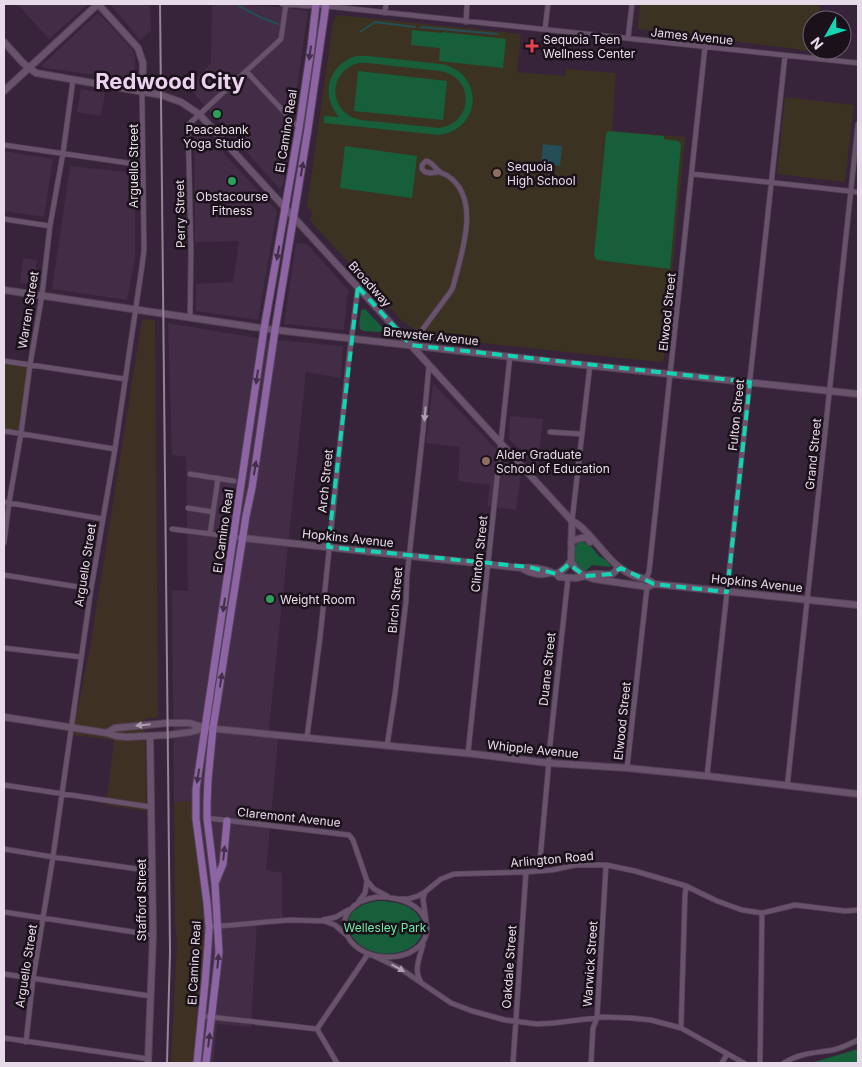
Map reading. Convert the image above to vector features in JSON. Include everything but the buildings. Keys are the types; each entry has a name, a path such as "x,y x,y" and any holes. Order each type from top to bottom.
{"main road":[{"name":"El Camino Real","path":"206,1063 218,960 215,884 206,804 210,728 234,536 264,329 299,128 311,48 315,4"},
{"name":"El Camino Real","path":"197,1063 209,927 196,818 196,789 210,728 252,488 275,330 310,120 326,5"},
{"path":"215,884 222,864 227,821"}],"street":[{"path":"4,91 98,4 138,48 143,63 142,91"},
{"name":"James Avenue","path":"282,4 326,5 466,22 858,63"},
{"name":"Perry Street","path":"190,318 188,127 199,114 281,39 286,4"},
{"path":"385,12 386,4"},
{"path":"466,22 467,4"},
{"path":"546,30 548,4"},
{"path":"628,38 632,4"},
{"path":"4,42 28,68"},
{"name":"Elwood Street","path":"646,579 649,572 705,47"},
{"name":"Fulton Street","path":"707,776 785,56"},
{"name":"Broadway","path":"28,68 39,74 161,95 175,99 199,114 572,521 578,523 618,566 632,575 646,579"},
{"path":"246,71 299,128"},
{"name":"Warren Street","path":"4,543 6,503 21,433 73,80"},
{"name":"Arguello Street","path":"26,1042 33,978 44,919 91,589 137,310 144,250 142,91"},
{"name":"Grand Street","path":"786,785 858,124"},
{"path":"4,145 142,166"},
{"path":"411,345 451,291 463,250 467,217 464,200 454,182 440,172"},
{"path":"692,174 858,192"},
{"path":"4,219 50,226"},
{"name":"Arch Street","path":"308,737 358,287"},
{"name":"Brewster Avenue","path":"4,290 264,329 858,394"},
{"name":"Clinton Street","path":"468,753 510,356"},
{"path":"4,361 125,380"},
{"path":"585,576 576,569 571,561 571,542 590,365"},
{"name":"Birch Street","path":"387,746 406,601 429,366"},
{"path":"4,431 115,449"},
{"path":"550,432 582,434"},
{"path":"190,474 234,480"},
{"path":"210,534 218,478"},
{"path":"6,503 103,518"},
{"path":"188,508 213,512"},
{"name":"Hopkins Avenue","path":"172,529 522,568 530,573 554,574 559,577 568,578 593,574 611,574 615,572 618,566"},
{"path":"571,542 580,538 587,538 598,550 602,551"},
{"path":"554,574 565,568 571,561"},
{"path":"4,575 91,589"},
{"name":"Hopkins Avenue","path":"585,576 627,584 858,605"},
{"name":"Duane Street","path":"548,763 568,578"},
{"path":"627,584 632,581 640,582 646,579"},
{"name":"Hopkins Avenue","path":"646,579 651,581 650,585"},
{"name":"Elwood Street","path":"627,768 650,585"},
{"path":"4,648 81,658"},
{"name":"Whipple Avenue","path":"4,717 126,737 191,732 210,728"},
{"name":"Whipple Avenue","path":"107,733 115,728 190,723 210,728 468,753 548,763 707,776 858,794"},
{"name":"Stafford Street","path":"149,1061 153,935 150,736"},
{"path":"538,871 548,763"},
{"path":"4,785 151,807"},
{"name":"Claremont Avenue","path":"207,818 349,835 353,840 367,882"},
{"path":"4,848 152,871"},
{"name":"Arlington Road","path":"399,899 413,897 425,892 441,878 454,874 526,872 576,864 606,865 635,871 686,886 717,902 742,910 762,913 796,905 845,911 858,910"},
{"name":"Warwick Street","path":"591,1063 593,1028 597,1018 606,865"},
{"name":"Oakdale Street","path":"513,1063 526,872"},
{"path":"367,882 378,892 391,898"},
{"path":"357,904 365,893 367,882"},
{"path":"681,1028 686,886"},
{"path":"424,985 419,978 417,970 427,925 422,899 425,892"},
{"path":"347,937 345,919 347,913 357,904 369,898 384,897 399,899 418,910 425,921 426,933"},
{"path":"209,927 290,920 318,920 336,917 352,908"},
{"path":"4,912 153,935"},
{"path":"760,1063 762,913"},
{"path":"318,920 335,924 356,947 401,969 445,1000 461,1008 515,1022 546,1024 603,1017 640,1018 661,1022 681,1028 744,1063"},
{"path":"369,954 382,957 404,955 416,949 424,939"},
{"path":"317,1029 369,954"},
{"path":"4,974 150,996"},
{"path":"202,1016 317,1029"},
{"path":"317,1029 337,1063"},
{"path":"4,1038 149,1061"},
{"path":"784,1063 797,1056 842,1048 858,1040"},
{"path":"722,1063 727,1054"}],"highlighted area":[{"path":"358,287 411,345 750,382 727,592 654,584 621,568 611,574 585,576 569,564 557,574 529,567 328,547"}],"shaded area":[{"path":"17,4 88,4 49,39"},
{"path":"110,4 150,4 151,31 140,40"},
{"path":"212,4 278,7 308,11 283,184 280,189 187,86 211,62"},
{"path":"640,4 820,4 820,10 802,10 802,50 638,29"},
{"path":"98,13 133,50 135,58 134,80 44,68 41,66"},
{"name":"Sequoia High School","path":"338,15 521,34 517,72 565,76 566,69 616,73 612,131 685,137 664,358 662,361 437,338 417,331 402,321 314,225 310,219 312,214 307,206 333,22"},
{"path":"81,89 105,93 101,116 77,112"},
{"path":"785,97 854,105 845,182 777,174"},
{"path":"194,121 277,211 258,320 196,311 196,284 233,282 239,241 195,242"},
{"path":"543,144 562,146 560,166 541,164"},
{"path":"4,151 53,159 44,217 4,211"},
{"path":"70,166 135,173 135,259 127,300 52,289"},
{"path":"296,243 307,244 349,291 344,330 284,324"},
{"path":"23,258 37,260 33,285 20,283"},
{"path":"142,319 155,320 158,717 145,719 146,811 106,805 114,740 72,735 90,648"},
{"path":"168,323 257,338 343,346 341,378 306,372 269,728 278,740 266,870 282,873 282,920 257,921 251,1027 217,1024 213,1063 195,1063 206,919 192,801 174,802 172,590 188,591 186,457 172,455"},
{"path":"4,361 30,365 21,433 4,431"},
{"path":"433,383 521,475 516,510 487,506 490,485 458,481 460,447 426,443"},
{"path":"510,416 543,419 537,468 509,439"},
{"path":"191,801 206,919 195,1063 171,1063 177,943 175,926 174,802"}],"green space":[{"path":"412,30 506,39 503,68 439,61 440,48 411,45"},
{"path":"356,56 368,56 441,64 455,69 465,78 471,88 473,100 470,112 464,122 453,131 439,135 324,123 324,116 339,117 333,108 329,90 333,73 346,60","holes":["358,63 440,71 451,75 460,82 464,90 466,100 464,109 459,118 451,124 439,128 361,120 350,116 338,102 336,84 340,75 348,68"]},
{"path":"358,71 447,81 443,120 354,111"},
{"path":"608,131 664,136 664,139 678,141 681,144 670,269 597,260 594,256 606,134"},
{"path":"345,146 417,156 412,198 340,188"},
{"path":"365,309 382,327 380,332 363,331 360,329 361,310"},
{"path":"581,541 589,544 611,567 592,565 586,571 579,568 574,561 573,554 575,546"},
{"name":"Wellesley Park","path":"377,901 402,904 416,913 422,925 422,932 420,938 410,948 386,954 371,951 359,944 351,935 348,925 351,915 360,906"},
{"path":"858,1049 858,1063 811,1063"}],"waterway":[{"path":"239,6 278,24"},
{"path":"360,32 375,22 415,27"},
{"path":"421,27 497,34"}],"railway":[{"path":"160,4 170,952 167,1063"}],"place":[{"name":"Sequoia Teen Wellness Center","path":"532,46"},
{"name":"Peacebank Yoga Studio","path":"217,114"},
{"name":"Sequoia High School","path":"497,173"},
{"name":"Obstacourse Fitness","path":"232,181"},
{"name":"Alder Graduate School of Education","path":"486,461"},
{"name":"Weight Room","path":"270,599"}],"district":[{"name":"Redwood City","path":"170,81"}]}
